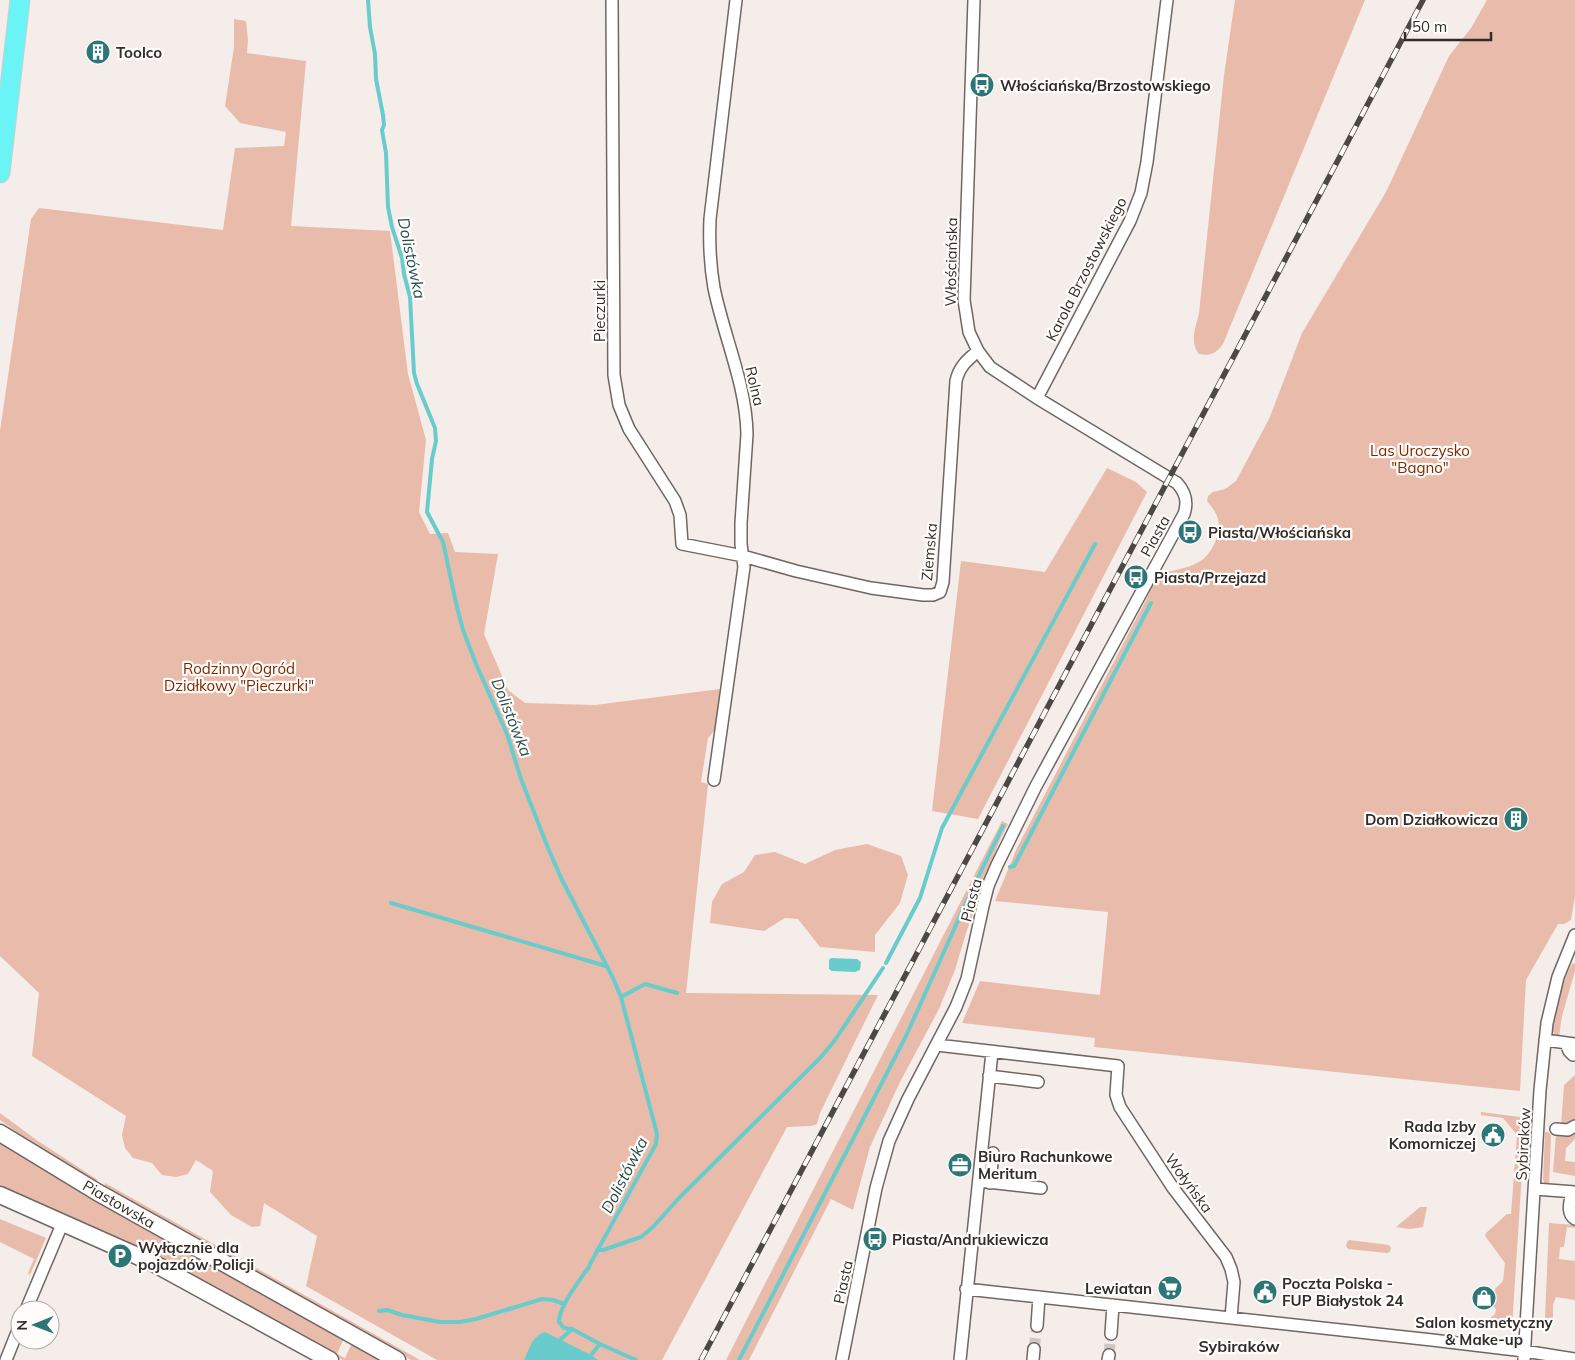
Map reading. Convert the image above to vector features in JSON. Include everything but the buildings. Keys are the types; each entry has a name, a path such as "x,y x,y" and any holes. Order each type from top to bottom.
{"highway":[{"path":"0,173 20,0"}],"main road":[{"name":"Piastowska","path":"0,1132 96,1192 397,1360"},
{"path":"0,1195 153,1263 330,1360"}],"street":[{"name":"Pieczurki","path":"612,0 614,375 619,405 628,429 675,501 680,515 682,544 742,556"},
{"name":"Rolna","path":"714,780 743,577 740,536 747,418 744,399 714,289 710,266 710,219 736,0"},
{"name":"Włościańska","path":"974,0 964,300 969,332 978,351 990,367 1037,398 1169,478"},
{"name":"Karola Brzostowskiego","path":"1037,398 1130,221 1141,193 1147,162 1167,0"},
{"name":"Ziemska","path":"742,556 796,571 871,588 923,596 940,592 943,582 956,381 958,371 978,351"},
{"name":"Piasta","path":"842,1360 881,1167 889,1141 901,1112 956,1007 967,979 984,901 997,865 1036,786 1184,514 1187,504 1184,493 1177,483 1169,478"},
{"name":"Sybiraków","path":"1524,1355 1540,1090 1545,1040 1553,991 1575,935"},
{"path":"1545,1040 1572,1045"},
{"path":"937,1045 992,1052 989,1076 984,1182 966,1289 960,1360"},
{"name":"Wołyńska","path":"992,1052 1118,1066 1116,1096 1120,1106 1167,1178 1229,1263 1234,1282 1231,1318"},
{"path":"989,1076 1030,1084"},
{"path":"1556,1129 1568,1130 1575,1126"},
{"path":"984,1182 993,1153"},
{"path":"984,1182 1041,1188"},
{"path":"1535,1189 1573,1192 1569,1212 1575,1219"},
{"path":"30,1300 63,1222"},
{"path":"966,1289 1231,1318 1524,1355 1575,1359"},
{"path":"1037,1326 1039,1297"},
{"path":"1110,1334 1113,1305"}],"green space":[{"path":"1235,0 1365,0 1223,344 1213,354 1203,355 1199,354 1196,349 1194,334 1199,313 1224,75"},
{"name":"Las Uroczysko \"Bagno\"","path":"1487,0 1575,0 1575,897 1571,920 1564,924 1558,924 1526,980 1520,1091 1094,1047 1095,1038 962,1023 980,981 1100,995 1108,912 995,901 1017,848 1147,598 1157,574 1178,570 1199,562 1213,547 1219,527 1214,510 1207,501 1208,496 1213,492 1225,489 1236,481 1269,419 1302,333 1386,192 1449,56 1471,28"},
{"name":"Rodzinny Ogród Działkowy \"Pieczurki\"","path":"234,19 246,21 247,53 306,61 291,226 390,231 408,374 426,440 419,512 430,534 448,533 455,552 498,554 484,634 508,690 525,703 595,705 720,689 715,730 708,738 701,782 708,784 686,993 878,995 820,1113 817,1124 787,1127 662,1360 437,1360 306,1286 317,1236 264,1203 260,1226 252,1227 231,1215 210,1192 213,1171 196,1160 188,1174 176,1177 162,1175 152,1163 133,1158 125,1148 122,1135 126,1116 32,1056 39,993 0,956 0,431 31,219 39,208 223,230 235,148 284,146 286,132 240,123 225,106 234,47"},
{"path":"1107,468 1136,482 1147,492 978,819 932,811 961,561 1045,572"},
{"path":"1002,821 1008,824 999,842 966,933 955,970 939,1009 900,1082 870,1147 853,1210 831,1199 749,1360 726,1360"},
{"path":"867,844 901,856 908,875 900,903 875,935 875,952 820,947 798,919 785,918 764,931 710,923 712,902 722,884 744,872 755,855 775,852 805,864 835,850"},
{"path":"1573,963 1575,964 1575,971 1562,1016 1559,1037 1553,1031 1556,1007"},
{"path":"1575,1075 1575,1122 1566,1127 1561,1126 1564,1085"},
{"path":"1481,1112 1520,1117 1525,1126 1512,1327 1508,1329 1489,1327 1489,1319 1495,1314 1496,1309 1493,1306 1495,1289 1503,1281 1505,1263 1485,1236 1507,1214 1511,1214 1517,1135 1503,1118 1481,1115"},
{"path":"0,1113 38,1141 98,1180 92,1181 35,1146 0,1120"},
{"path":"1575,1126 1575,1139 1566,1148 1565,1161 1575,1162 1575,1176 1553,1172 1556,1133"},
{"path":"1545,1132 1551,1135 1549,1186 1545,1185 1543,1179"},
{"path":"0,1143 30,1158 344,1338 337,1354 345,1358 352,1343 383,1360 343,1360 211,1286 0,1187"},
{"path":"105,1183 420,1360 411,1360 105,1189"},
{"path":"1420,1207 1427,1207 1423,1227 1410,1229 1396,1227"},
{"path":"0,1219 46,1238 30,1275 28,1273 34,1259 0,1242"},
{"path":"1549,1223 1575,1225 1575,1228 1567,1227 1564,1247 1560,1247 1559,1259 1575,1261 1575,1300 1556,1297 1553,1305 1553,1318 1545,1318"},
{"path":"1349,1240 1389,1245 1391,1248 1390,1252 1387,1253 1348,1249 1346,1246"}],"water":[{"path":"831,958 857,959 861,962 860,970 855,972 832,971 829,969 829,960"},
{"path":"545,1332 598,1360 524,1360 534,1339"}],"waterway":[{"name":"Dolistówka","path":"368,0 375,54 376,79 384,125 382,130 386,153 388,207 410,297 414,373 435,428 436,441 432,459 427,512 443,542 463,630 507,734 521,779 548,848 562,880 621,997 657,1134 656,1144 589,1267 575,1286 562,1309 559,1322 564,1328 572,1329 636,1360"},
{"path":"886,963 920,898 942,828 1095,544"},
{"path":"1010,867 1014,866 1151,603"},
{"path":"739,1360 906,1036 969,896 1003,826"},
{"path":"391,903 606,966"},
{"path":"597,1250 603,1250 641,1237 653,1227 679,1198 820,1058 835,1040 883,968"},
{"path":"621,997 645,984 677,993"},
{"path":"379,1311 387,1310 402,1315 440,1322 460,1322 542,1299 564,1304"},
{"path":"561,1339 572,1329"},
{"path":"591,1355 600,1344"}],"tunnel":[{"path":"1034,1349 1037,1326"},
{"path":"1109,1355 1111,1334"}],"railway":[{"path":"701,1360 1423,0"}],"place":[{"name":"Toolco","path":"98,52"},
{"name":"Włościańska/Brzostowskiego","path":"982,85"},
{"name":"Piasta/Włościańska","path":"1190,532"},
{"name":"Piasta/Przejazd","path":"1136,577"},
{"name":"Dom Działkowicza","path":"1516,819"},
{"name":"Rada Izby Komorniczej","path":"1493,1135"},
{"name":"Biuro Rachunkowe Meritum","path":"960,1165"},
{"name":"Piasta/Andrukiewicza","path":"875,1239"},
{"name":"Wyłącznie dla pojazdów Policji","path":"120,1256"},
{"name":"Lewiatan","path":"1170,1288"},
{"name":"Poczta Polska - FUP Białystok 24","path":"1265,1292"},
{"name":"Salon kosmetyczny & Make-up","path":"1484,1298"}],"district":[{"name":"Sybiraków","path":"1239,1346"}]}
